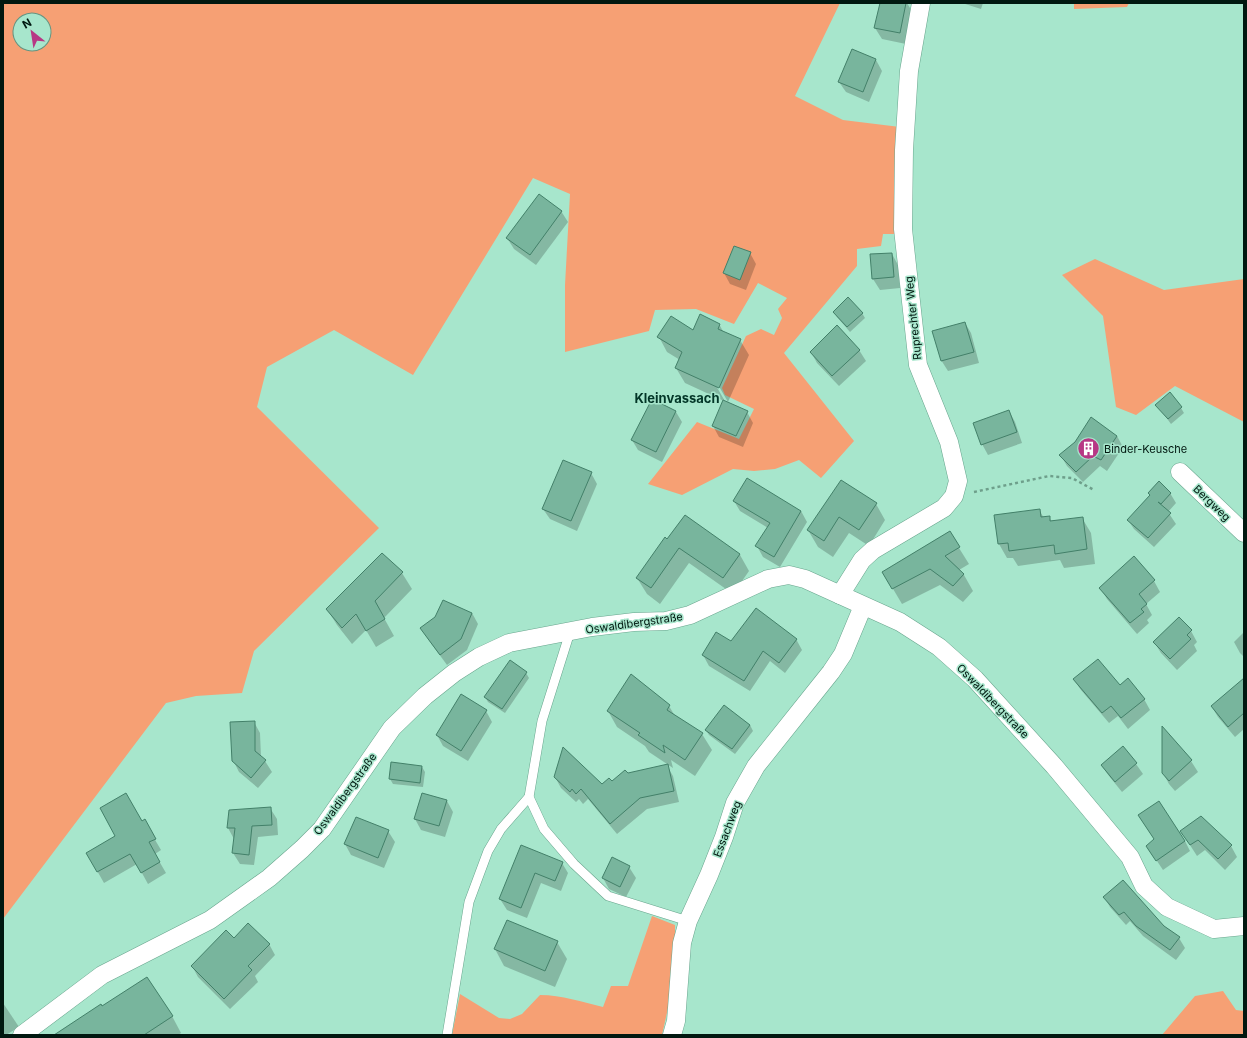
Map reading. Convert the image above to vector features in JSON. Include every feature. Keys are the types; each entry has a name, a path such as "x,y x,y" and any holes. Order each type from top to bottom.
{"street":[{"name":"Ruprechter Weg","path":"921,3 909,71 904,150 903,230 918,366 950,442 958,481 954,496"},
{"name":"Bergweg","path":"1180,472 1244,534"},
{"path":"840,595 862,560 873,550 944,508 954,496"},
{"name":"Oswaldibergstraße","path":"22,1035 102,975 210,920 269,878 322,829 392,728 425,696 454,673 479,657 509,643 592,627 634,622 666,621 690,615 768,579 789,575 806,579 900,622 939,647 975,679 1054,766 1130,856 1144,886 1166,906 1214,929 1244,926"},
{"name":"Essachweg","path":"672,1035 676,1021 682,943 688,921 709,875 724,837 735,803 756,766 831,672 843,654 863,606"}],"lane":[{"name":"Oswaldibergstraße","path":"529,797 542,721 570,632"},
{"path":"447,1035 469,902 488,851 501,829 529,797 544,829 574,864 608,896 688,921"}],"path":[{"path":"954,496 1049,476 1072,478 1094,490"}],"shaded area":[{"path":"3,3 840,3 795,96 843,120 900,127 896,234 883,234 881,246 857,249 857,266 784,353 854,441 821,478 799,460 775,469 754,471 733,469 682,495 648,484 697,422 739,439 754,409 725,395 722,388 746,336 761,329 774,335 782,318 778,309 787,298 758,283 734,324 696,309 655,310 649,331 565,352 565,285 570,194 533,178 413,375 334,330 267,367 257,407 379,528 254,651 242,693 196,696 166,703 3,919"},
{"path":"1074,3 1129,3 1127,7 1074,9"},
{"path":"1095,259 1164,290 1244,279 1244,422 1175,386 1136,415 1116,407 1103,316 1062,275"},
{"path":"652,916 675,925 675,977 662,1035 452,1035 460,994 499,1018 510,1019 522,1014 540,995 564,997 603,1007 611,986 628,986"},
{"path":"1223,991 1236,1010 1244,1011 1244,1035 1162,1035 1195,996"}],"building":[{"path":"880,3 906,3 900,33 874,28"},
{"path":"852,49 876,59 863,92 838,82"},
{"path":"539,194 562,211 530,255 506,238"},
{"path":"734,246 751,252 740,280 723,273"},
{"path":"892,253 894,277 872,279 870,254"},
{"path":"848,297 863,313 847,327 833,312"},
{"path":"700,314 720,324 718,329 741,339 719,388 675,368 682,352 657,337 671,316 693,330"},
{"path":"965,322 974,352 941,361 932,331"},
{"path":"837,325 860,350 832,376 810,352"},
{"path":"1170,392 1182,407 1168,419 1155,405"},
{"path":"652,399 676,411 656,452 631,440"},
{"path":"723,400 748,411 736,436 712,426"},
{"path":"1009,410 1017,432 981,445 973,423"},
{"name":"Binder-Keusche","path":"1091,417 1117,436 1101,460 1093,456 1076,472 1059,455 1075,442"},
{"path":"563,460 592,472 571,521 542,509"},
{"path":"747,478 801,511 774,557 755,546 770,523 733,501"},
{"path":"841,480 877,503 859,530 839,517 824,541 807,530"},
{"path":"1159,481 1171,493 1161,504 1158,502 1171,513 1148,538 1127,520 1150,495 1148,493"},
{"path":"1040,509 1041,517 1050,516 1050,521 1083,517 1087,549 1055,554 1054,545 1009,551 1008,543 998,544 994,515"},
{"path":"685,515 740,554 723,578 679,548 651,588 636,578 665,537 667,539"},
{"path":"950,531 960,547 945,556 964,574 953,586 930,569 892,589 882,572"},
{"path":"382,553 403,572 375,601 385,619 366,631 356,614 342,628 326,609"},
{"path":"1134,556 1155,580 1139,594 1147,604 1141,609 1144,612 1130,623 1099,588"},
{"path":"443,600 472,613 461,639 440,655 420,628 435,617"},
{"path":"756,608 797,639 779,663 763,651 744,681 702,655 716,632 731,641"},
{"path":"1179,617 1192,630 1187,635 1191,639 1170,659 1153,642"},
{"path":"1098,659 1120,685 1128,678 1145,699 1121,718 1111,706 1102,713 1073,679"},
{"path":"510,660 527,672 502,709 484,697"},
{"path":"631,674 670,705 667,710 703,733 685,760 663,745 665,753 638,735 640,733 607,711"},
{"path":"1244,678 1244,713 1228,727 1211,706"},
{"path":"461,694 487,710 461,751 436,735"},
{"path":"724,705 750,725 732,749 705,730"},
{"path":"255,721 255,751 266,760 251,778 232,761 230,722"},
{"path":"1162,726 1192,760 1169,781 1162,773"},
{"path":"1123,746 1137,763 1115,782 1101,765"},
{"path":"563,747 602,784 609,778 612,781 625,770 628,773 668,764 674,791 640,798 610,824 581,789 576,794 572,789 570,792 554,777"},
{"path":"391,762 422,766 420,783 389,779"},
{"path":"126,793 142,821 145,819 156,839 149,842 160,862 141,873 130,854 97,872 86,853 115,836 100,808"},
{"path":"422,793 447,800 439,826 414,819"},
{"path":"1159,801 1185,841 1156,861 1146,846 1154,839 1138,815"},
{"path":"271,807 272,825 252,826 249,855 232,853 235,828 227,828 229,810"},
{"path":"1201,816 1232,845 1218,859 1198,840 1190,845 1180,831"},
{"path":"356,817 389,830 378,858 344,844"},
{"path":"521,845 563,862 555,881 535,873 521,908 499,899"},
{"path":"612,857 630,866 620,887 602,878"},
{"path":"1123,880 1164,926 1180,937 1170,950 1136,926 1124,912 1119,915 1103,897"},
{"path":"507,920 558,941 545,971 494,949"},
{"path":"248,923 270,944 248,966 252,970 224,999 191,966 226,930 234,938"},
{"path":"147,977 173,1016 144,1035 54,1035 101,1004 102,1006"}],"place":[{"name":"Binder-Keusche","path":"1088,449"}],"district":[{"name":"Kleinvassach","path":"677,398"}]}
